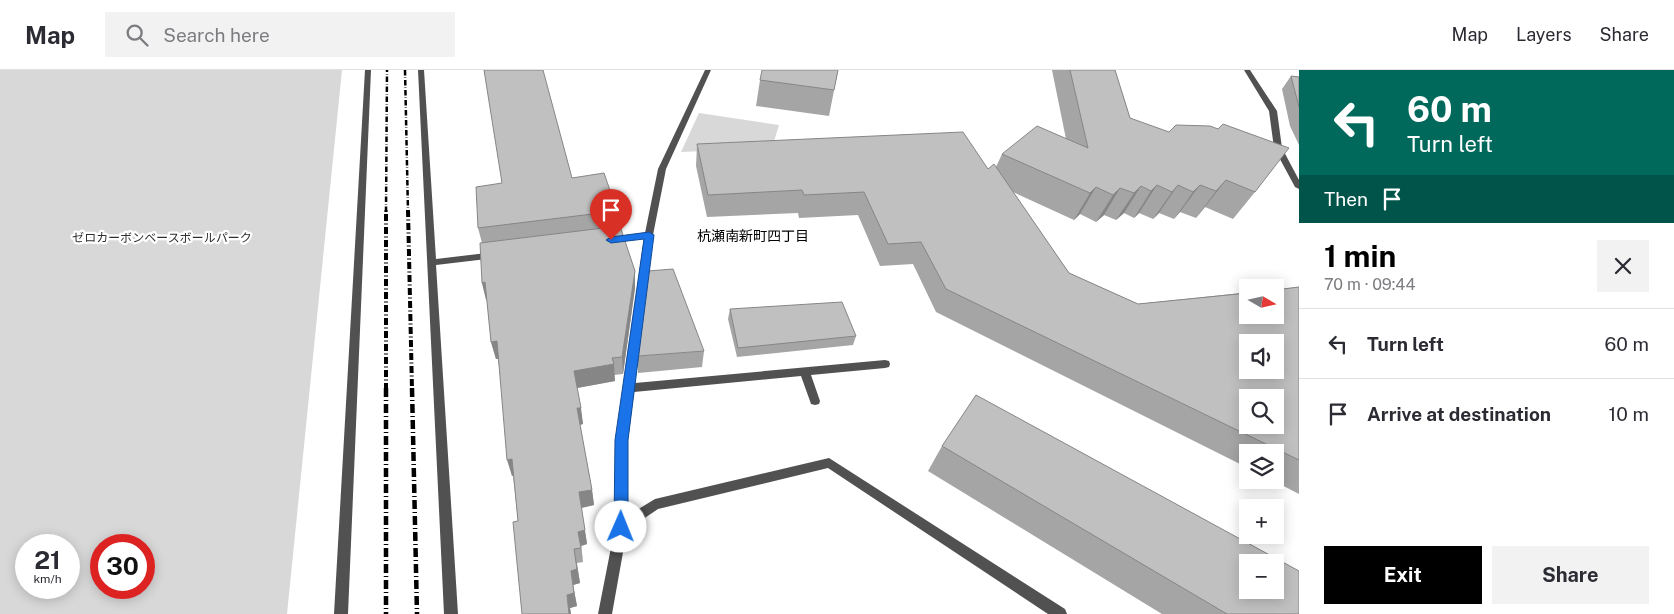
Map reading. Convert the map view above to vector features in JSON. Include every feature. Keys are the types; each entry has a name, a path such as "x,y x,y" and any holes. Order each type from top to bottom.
{"street":[{"path":"341,614 368,70"},
{"path":"421,70 451,614"},
{"path":"605,614 621,527 622,440 649,235 662,169 708,70"},
{"path":"1247,70 1272,111 1278,148 1299,187"},
{"path":"602,241 649,235"},
{"path":"431,263 507,253"},
{"path":"629,388 885,364"},
{"path":"805,372 815,401"},
{"path":"621,527 655,504 828,463 1060,614"}],"green space":[{"name":"ゼロカーボンベースボールパーク","path":"0,70 342,70 287,614 0,614"},
{"path":"699,113 779,125 772,148 681,152"}],"building":[{"path":"484,70 543,70 572,178 604,173 617,211 478,228 476,187 502,183"},
{"path":"762,70 838,70 834,90 760,80"},
{"path":"1070,70 1115,70 1130,118 1169,132 1176,125 1210,126 1218,129 1223,124 1289,148 1255,192 1226,180 1216,191 1200,185 1193,192 1178,185 1172,192 1157,185 1151,191 1141,186 1134,193 1120,188 1113,195 1096,187 1090,193 1002,154 1037,126 1088,148"},
{"path":"1291,76 1299,77 1299,107"},
{"path":"963,132 988,169 994,164 1069,273 1138,304 1239,294 1239,324 1284,324 1284,289 1299,287 1299,460 1284,453 1284,444 1266,444 1245,434 1284,434 1284,389 1239,389 1239,431 946,289 921,242 888,244 864,192 804,195 802,190 708,195 697,144"},
{"path":"620,226 635,271 622,357 612,358 614,364 574,371 581,408 577,408 592,490 579,492 585,530 578,532 581,548 574,549 577,569 571,571 574,593 567,595 569,614 522,614 513,522 518,521 512,459 507,460 497,341 491,342 485,282 482,283 480,243"},
{"path":"673,269 704,351 638,356 648,271"},
{"path":"842,302 856,336 738,348 730,309"},
{"path":"976,395 1239,538 1239,544 1249,544 1268,554 1239,554 1239,599 1284,599 1284,563 1299,571 1299,614 1227,614 942,446"}],"railway":[{"path":"386,212 387,70"},
{"path":"405,70 408,212"},
{"path":"408,210 412,390"},
{"path":"386,212 386,614"},
{"path":"412,388 417,614"}],"district":[{"name":"杭瀬南新町四丁目","path":"753,236"}],"route":[{"path":"611,240 649,235 622,440 621,527"}]}
